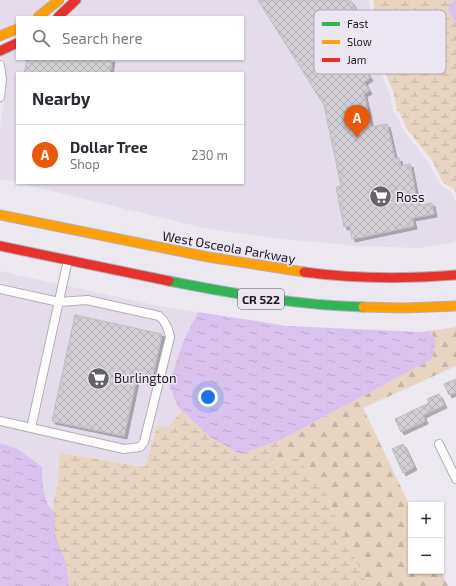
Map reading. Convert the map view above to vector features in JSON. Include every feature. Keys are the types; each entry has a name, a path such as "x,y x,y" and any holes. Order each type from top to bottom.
{"main road":[{"path":"39,16 59,0"},
{"path":"59,16 76,0"},
{"path":"0,36 16,29"},
{"path":"0,51 16,43"},
{"name":"West Osceola Parkway","path":"0,215 245,265 291,272 368,278 413,278 456,275"},
{"name":"CR 522","path":"0,246 285,303 335,307 382,308 456,306"}],"street":[{"path":"0,65 2,79 0,97"},
{"path":"31,428 60,302 68,260"},
{"path":"0,289 60,302 87,300 159,316 165,321 169,329 170,337 144,442 140,448 124,449 0,421"},
{"path":"439,444 456,479"}],"shaded area":[{"path":"0,0 52,0 31,16 16,16 16,23 0,31"},
{"path":"82,0 369,0 370,10 314,10 314,74 382,74 390,95 393,112 397,116 404,131 428,162 441,186 451,191 456,202 456,241 418,248 360,246 272,238 204,228 23,184 244,184 244,72 16,72 16,182 0,179 0,127 6,88 6,70 2,55 16,49 16,60 244,60 244,16 67,16"},
{"path":"0,271 58,284 56,296 0,283"},
{"path":"68,286 159,306 198,312 183,342 178,407 182,411 168,427 157,426 145,467 61,453 58,482 52,510 44,495 42,467 18,449 0,443 0,427 123,453 142,452 149,444 174,339 173,327 169,319 160,311 87,295 65,296"},
{"path":"0,293 54,305 28,422 0,416"},
{"name":"Burlington","path":"87,305 157,320 164,330 165,336 140,440 138,443 124,444 37,425 63,306"}],"green space":[{"path":"373,0 455,0 447,8 456,23 456,193 453,188 443,183 432,160 406,128 400,113 397,111 394,94 386,74 446,74 446,10 374,10"},
{"path":"456,327 456,366 363,408 408,502 408,574 442,574 448,586 365,586 365,580 325,493 297,459 270,470 281,440 432,359 436,340 429,331"},
{"path":"182,411 210,437 240,454 281,440 270,469 297,458 325,493 365,580 365,586 69,586 66,563 55,534 55,513 52,510 58,482 60,453 145,467 157,426 168,427"}],"water":[{"path":"456,0 456,23 447,8"},
{"path":"198,312 287,326 420,332 429,331 436,340 432,359 281,440 240,454 210,437 178,407 169,384 183,342"},
{"path":"0,443 18,449 42,467 45,498 55,513 55,534 66,563 69,586 0,586"}],"building":[{"path":"258,0 350,0 356,10 314,10 314,74 368,74 370,78 364,82 369,91 364,94 371,127 387,124 395,159 399,158 400,166 410,164 418,206 432,203 434,214 412,218 414,226 352,239 350,226 344,227 336,187 341,186 324,105"},
{"path":"27,60 112,60 110,72 24,72"},
{"name":"Burlington","path":"75,315 162,334 152,379 137,376 124,436 52,421"},
{"path":"456,379 456,392 449,395 444,384"},
{"path":"439,394 444,405 423,415 425,421 401,432 395,419 429,403 427,399"},
{"path":"403,444 414,467 403,473 392,449"}],"traffic: fast":[{"path":"169,281 266,298 314,304 363,307"}],"traffic: slow":[{"path":"39,16 59,0"},
{"path":"0,36 16,29"},
{"path":"0,215 208,257 304,272"},
{"path":"363,307 403,308 456,306"}],"traffic: jam":[{"path":"59,16 76,0"},
{"path":"0,51 16,43"},
{"path":"0,246 169,281"},
{"path":"304,272 380,278 456,275"}],"place":[{"name":"Dollar Tree","path":"357,138"},
{"name":"Ross","path":"381,197"},
{"name":"Burlington","path":"99,378"}]}
